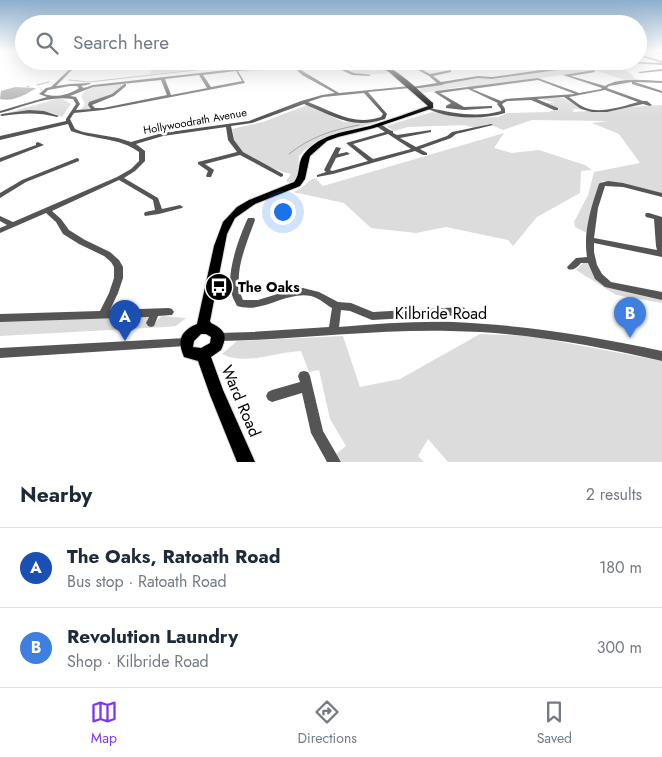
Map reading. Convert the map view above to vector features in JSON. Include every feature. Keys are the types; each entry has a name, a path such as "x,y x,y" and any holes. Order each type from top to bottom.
{"main road":[{"path":"204,328 203,320 213,281 220,236 228,220 248,204 298,184 307,154 324,140 430,109 431,104 392,73"},
{"path":"204,328 216,331 219,337 213,350 203,355 189,353 186,342 191,334 204,328"},
{"name":"Ward Road","path":"203,355 212,382 226,410 246,462"}],"street":[{"path":"0,112 41,94 60,81 67,73"},
{"path":"52,87 189,73"},
{"path":"0,112 93,86 201,73"},
{"path":"72,112 94,110 244,82 238,73 243,73"},
{"path":"300,73 323,83 337,93"},
{"path":"350,73 369,75"},
{"path":"427,73 442,84"},
{"path":"430,75 446,73"},
{"name":"Hollywoodrath Avenue","path":"132,144 162,135 228,126 260,119 303,102 337,93 411,88 478,77 492,78 533,73"},
{"path":"565,96 584,108 591,110 610,110 648,104 566,75 582,73"},
{"path":"641,73 658,83"},
{"path":"200,76 210,89"},
{"path":"470,89 538,79 579,94"},
{"path":"165,80 170,96"},
{"path":"60,81 65,85"},
{"path":"490,107 464,109 448,106 454,103 436,92 464,88 500,102 529,97 579,94 627,81 658,83"},
{"path":"627,81 662,92"},
{"path":"73,85 81,86 74,98"},
{"path":"94,110 90,105 91,103 113,95 122,87"},
{"path":"547,94 569,90"},
{"path":"303,102 346,120 366,121 383,118 385,114 365,91"},
{"path":"41,94 55,97"},
{"path":"62,96 74,98 78,104 68,122"},
{"path":"529,97 554,108 542,109"},
{"path":"430,109 460,116 496,115 504,111 499,105 500,102"},
{"path":"0,112 50,113 56,116"},
{"path":"68,122 73,130 132,144"},
{"path":"0,138 68,122"},
{"path":"378,125 426,154"},
{"path":"319,176 415,149 445,139 454,133 491,125"},
{"path":"228,126 231,140 241,153 281,175"},
{"path":"396,137 429,131"},
{"path":"372,161 349,143 391,132"},
{"path":"2,158 41,145 38,144"},
{"name":"Hollywoodrath Avenue","path":"0,231 133,170 142,161 142,151 132,144"},
{"path":"330,173 327,170 338,148"},
{"path":"209,176 211,170 200,163 241,153"},
{"path":"333,157 347,154"},
{"path":"0,196 24,181 77,160"},
{"path":"119,178 156,199 159,212"},
{"path":"662,195 612,183 602,184 600,196 594,206 590,240 591,260 597,278 608,285 662,296"},
{"path":"148,214 180,208"},
{"path":"46,210 59,220 66,232 106,253 116,261 119,268 117,288 103,315"},
{"path":"590,240 662,253 660,246 660,218 648,215"},
{"path":"0,218 12,224"},
{"path":"252,225 238,257 234,290 240,302 255,305 303,292 313,293 338,306 351,307 372,316 455,314"},
{"path":"571,267 579,260 591,260"},
{"path":"332,331 338,306"},
{"path":"151,323 155,312"},
{"path":"0,318 169,312"},
{"name":"Kilbride Road","path":"219,337 412,327 484,328 569,338 662,356"},
{"path":"0,353 186,342"},
{"path":"272,396 305,381 317,433 334,462"}],"shaded area":[{"path":"352,73 390,73 369,75"},
{"path":"540,73 577,73 422,93 419,88 479,78 494,79"},
{"path":"602,73 629,73 636,79 625,80"},
{"path":"121,84 122,87 118,88 120,89 114,94 91,103 92,109 81,110 85,104 81,96 88,89"},
{"path":"15,87 36,88 19,97 9,100 0,99 1,91"},
{"path":"534,98 545,103 555,103 539,98 563,98 583,109 571,109 574,110 573,112 662,105 662,195 613,182 602,181 592,207 589,234 575,227 574,222 588,195 594,172 640,163 619,134 592,123 608,121 532,120 503,130 489,124 474,128 465,125 408,127 394,131 386,126 432,112 468,118 498,117 508,113 548,112 558,109"},
{"path":"56,99 63,99 71,104 62,117 40,111 0,115"},
{"path":"307,105 344,122 380,121 337,133 308,148 299,156 298,178 292,184 286,181 291,174 253,159 240,149 235,142 232,129 263,122"},
{"path":"504,133 494,148 512,153 539,150 585,165 592,170 581,171 580,193 537,217 513,246 508,240 446,227 416,233 371,228 344,203 293,192 315,178 323,186"},
{"path":"584,262 589,263 597,279 662,298 662,303 616,295 576,270"},
{"path":"146,315 148,318 147,324 153,324 162,316 186,318 176,326 0,336 0,320"},
{"path":"480,334 530,336 662,361 662,462 448,462 428,439 418,456 424,462 342,462 336,454 346,446 330,419 319,370 309,372 301,351 251,359 241,359 222,354 237,341 343,336 360,387 400,379"}],"waterway":[{"path":"69,80 89,82 173,73"},
{"path":"37,85 49,82"},
{"path":"289,154 305,143 322,135 359,125"}],"place":[{"name":"The Oaks","path":"219,287"},
{"name":"Revolution Laundry","path":"630,338"},
{"name":"The Oaks, Ratoath Road","path":"125,341"}]}
